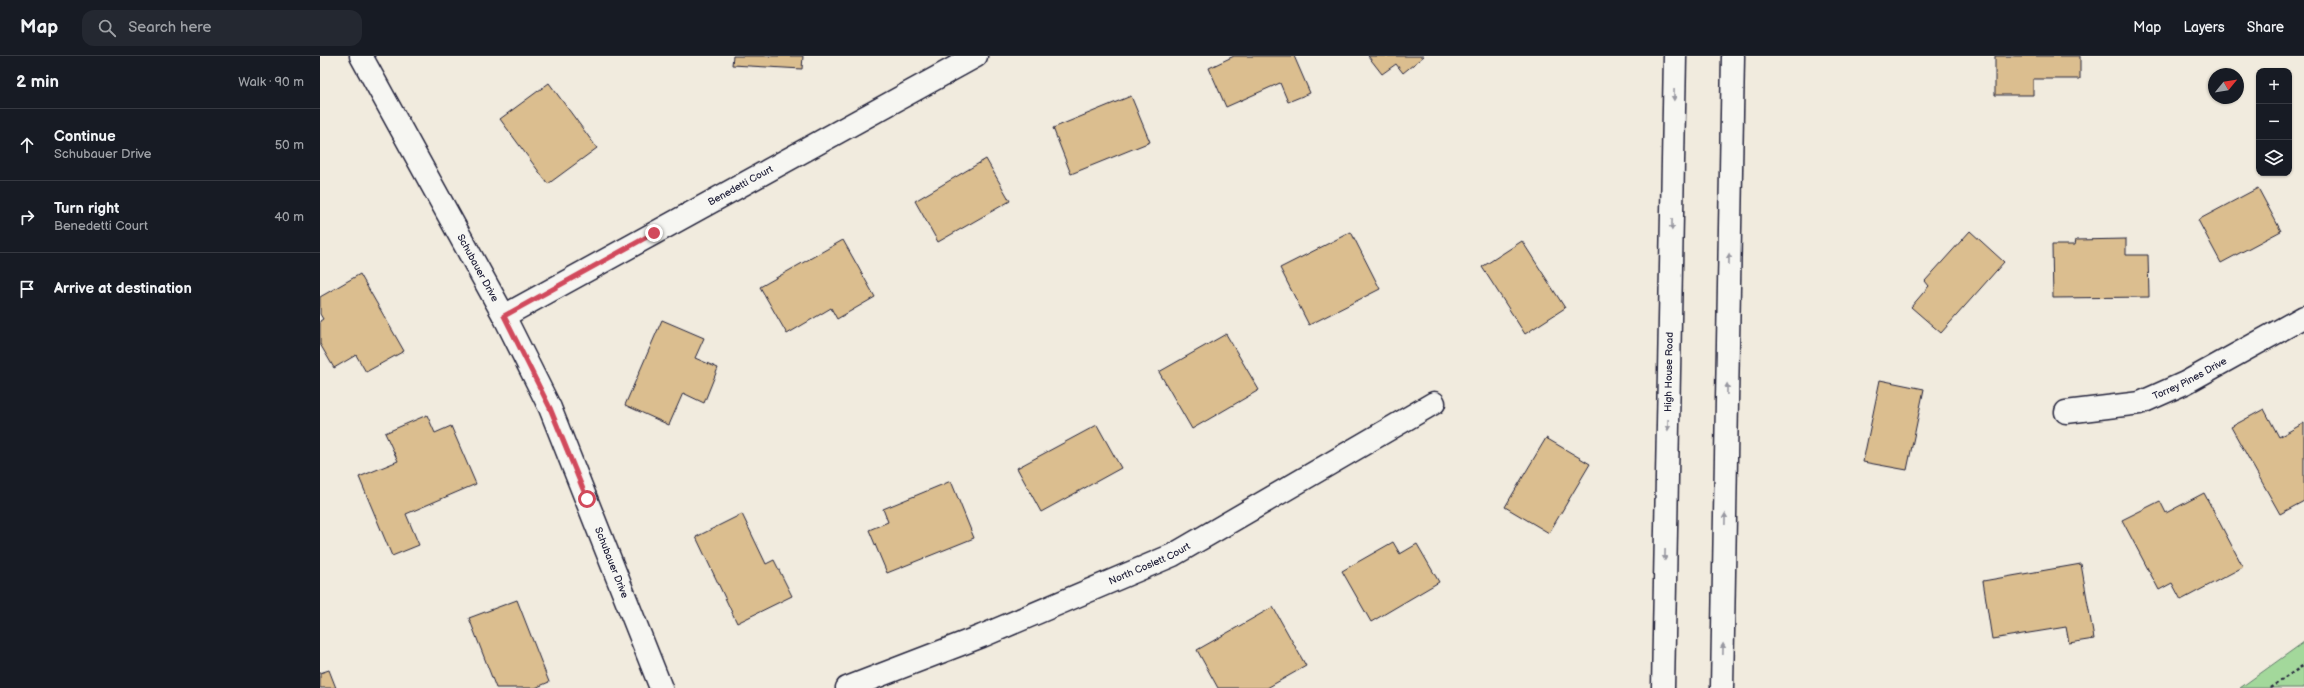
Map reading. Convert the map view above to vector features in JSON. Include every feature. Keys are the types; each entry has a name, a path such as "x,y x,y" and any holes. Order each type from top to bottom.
{"street":[{"name":"Schubauer Drive","path":"361,56 504,316 550,408 661,688"},
{"name":"High House Road","path":"1662,688 1675,56"},
{"path":"1722,688 1733,56"},
{"name":"Benedetti Court","path":"504,316 969,57"},
{"name":"Torrey Pines Drive","path":"2066,412 2140,403 2185,383 2304,317"},
{"name":"North Coslett Court","path":"847,688 982,636 1173,555 1434,404"}],"path":[{"path":"2270,688 2304,665"}],"green space":[{"path":"2304,642 2304,688 2240,688"}],"building":[{"path":"733,56 803,56 802,69 732,65"},
{"path":"1234,56 1294,56 1310,93 1288,102 1280,83 1226,107 1209,68"},
{"path":"1368,56 1424,56 1403,73 1396,64 1382,74"},
{"path":"1995,56 2080,56 2080,79 2033,79 2033,95 1995,95"},
{"path":"549,83 597,148 548,184 500,119"},
{"path":"1131,96 1150,142 1071,174 1053,128"},
{"path":"986,159 1010,201 938,242 915,201"},
{"path":"2258,188 2281,231 2221,263 2198,220"},
{"path":"1970,231 2004,262 1941,333 1911,307 1929,286 1925,281"},
{"path":"1351,232 1380,289 1309,325 1280,268"},
{"path":"2126,239 2126,255 2148,255 2149,297 2053,298 2052,245 2075,245 2076,240"},
{"path":"843,240 875,297 837,319 831,308 787,334 760,287"},
{"path":"1522,241 1565,308 1525,334 1482,267"},
{"path":"360,274 404,351 366,372 356,355 334,368 320,344 320,321 323,319 320,314 320,297"},
{"path":"662,320 704,338 695,358 718,368 704,403 683,393 669,425 625,405"},
{"path":"1226,334 1259,390 1192,429 1159,372"},
{"path":"1880,380 1924,389 1907,470 1863,462"},
{"path":"2264,409 2279,437 2304,423 2304,501 2280,514 2231,427"},
{"path":"427,415 435,433 451,426 476,484 406,514 419,545 392,556 359,477 398,461 385,433"},
{"path":"1097,425 1121,468 1041,512 1017,468"},
{"path":"1546,438 1590,464 1549,533 1505,507"},
{"path":"951,481 974,538 887,573 869,530 888,522 883,509"},
{"path":"2204,493 2243,567 2181,600 2172,583 2159,590 2122,520 2160,501 2166,513"},
{"path":"742,514 766,564 774,560 792,596 737,623 696,537"},
{"path":"1393,542 1400,554 1417,544 1439,582 1371,622 1342,571"},
{"path":"2081,564 2094,639 2069,643 2066,627 1992,639 1983,581"},
{"path":"517,600 549,682 535,688 496,688 469,618"},
{"path":"1273,607 1306,666 1267,688 1218,688 1197,650"},
{"path":"329,670 336,688 320,688 320,673"}],"route":[{"path":"587,499 550,408 504,316 654,233"}]}
